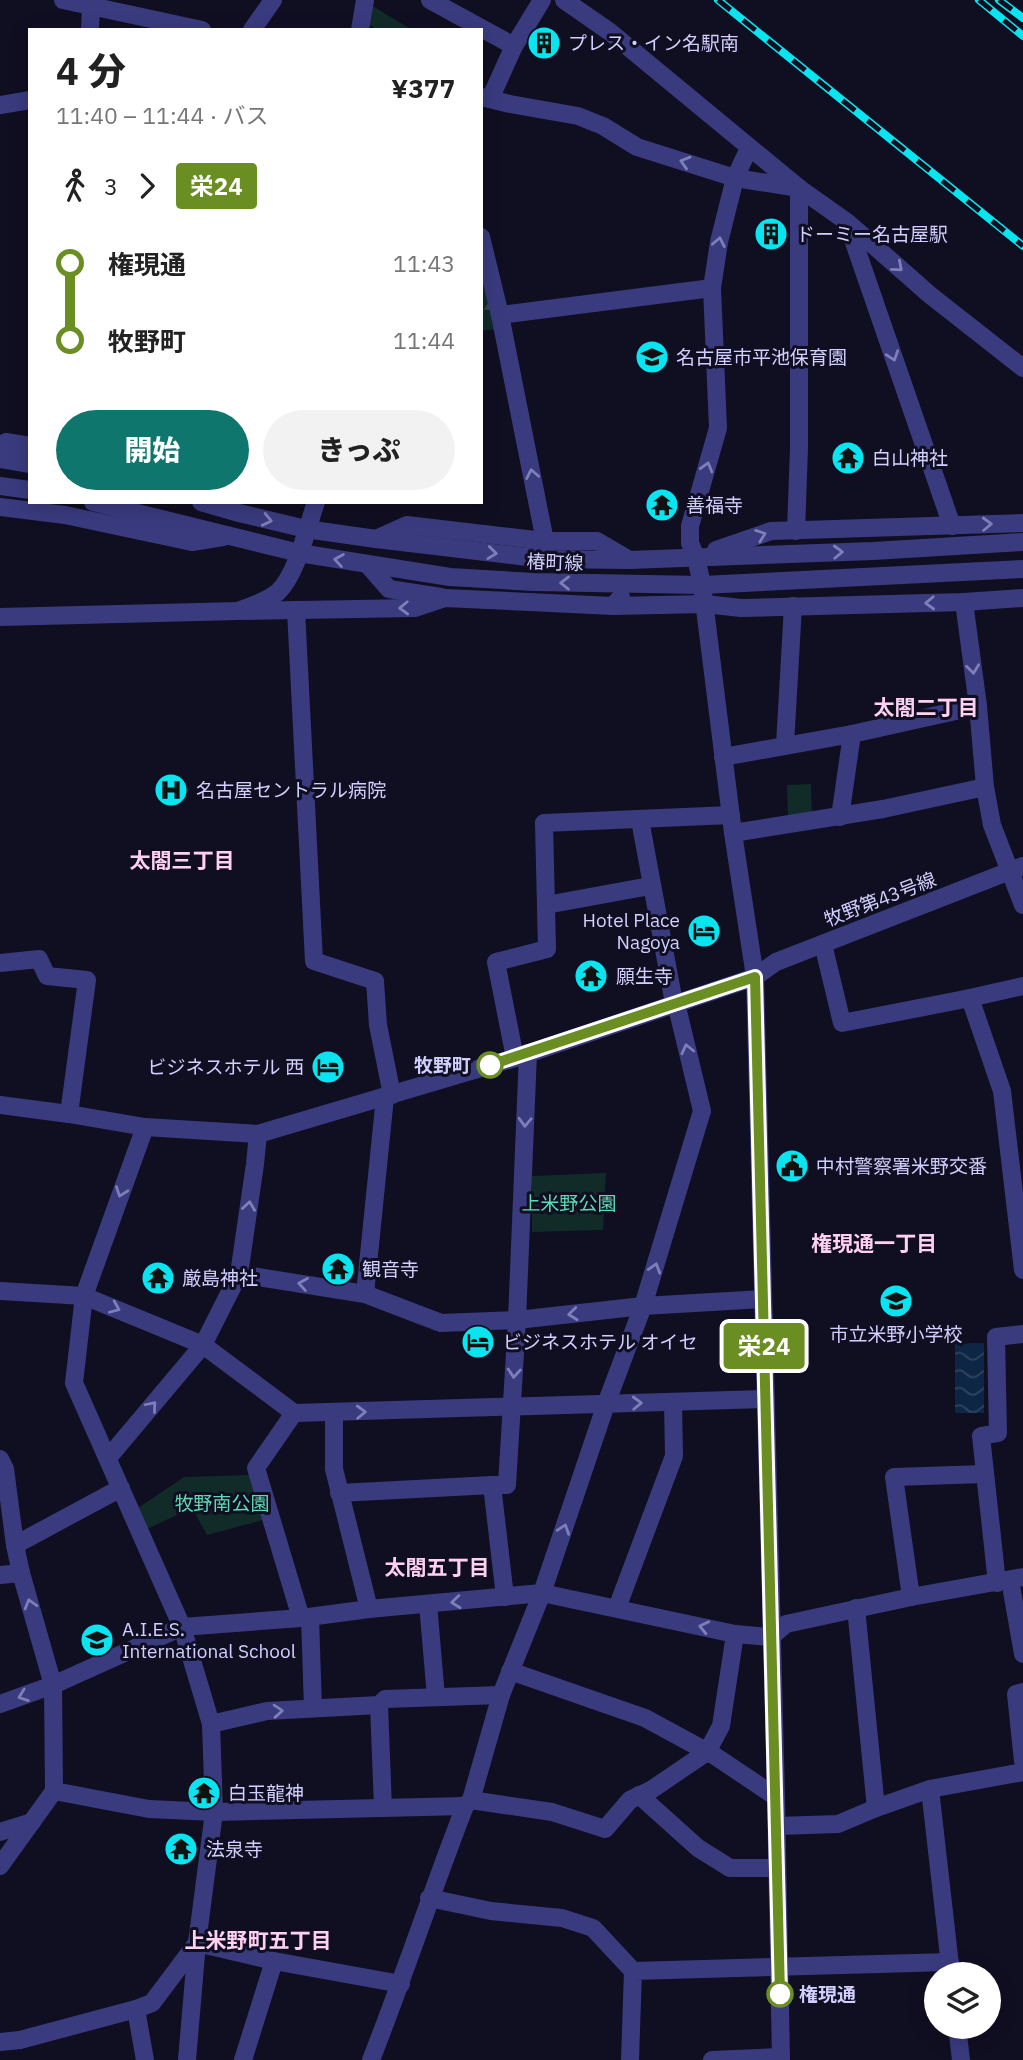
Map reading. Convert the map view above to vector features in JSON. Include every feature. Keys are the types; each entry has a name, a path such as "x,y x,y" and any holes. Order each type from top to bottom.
{"street":[{"path":"63,0 91,7 146,9 197,28"},
{"path":"253,28 273,0"},
{"path":"360,28 365,0"},
{"path":"430,0 481,28"},
{"path":"542,0 485,98 578,116 603,126 637,147 735,177 799,188"},
{"path":"564,0 610,32 799,188 847,222 930,295 1023,368"},
{"path":"90,28 91,7"},
{"path":"483,29 514,46"},
{"path":"0,105 28,100"},
{"path":"712,2060 781,2059 755,977 733,833 705,604 691,543 690,526 718,428 712,288 719,242 735,177 750,148"},
{"path":"796,531 799,448 799,188"},
{"path":"847,222 952,526"},
{"path":"483,245 500,315 545,541"},
{"path":"500,315 712,288"},
{"path":"0,445 6,442 28,446"},
{"path":"0,459 28,464"},
{"path":"0,486 28,490"},
{"name":"椿町線","path":"101,504 299,553 450,577 633,585 1023,569"},
{"name":"椿町線","path":"212,504 306,528 544,559 873,551 1023,542"},
{"path":"239,611 264,601 278,591 290,575 315,504"},
{"path":"0,507 65,515 192,542 230,536"},
{"path":"696,557 771,531 1023,523"},
{"path":"376,539 407,525 545,541 597,541 629,559"},
{"path":"367,564 389,589 445,598 550,604 705,604 741,608 1023,598"},
{"path":"702,584 741,608"},
{"path":"613,606 633,585"},
{"path":"0,617 415,608 445,598"},
{"path":"964,602 978,706 985,787 992,825 1016,869 1023,905"},
{"path":"785,745 793,607"},
{"path":"296,610 314,961 374,981 388,1096 365,1294"},
{"path":"723,757 852,734 978,706"},
{"path":"839,817 852,734"},
{"path":"733,833 883,809 985,787"},
{"path":"339,1493 507,1485 517,1321 521,1055 496,961 547,949 544,823 731,815"},
{"path":"370,2060 401,1984 429,1898 468,1803 501,1695 542,1593 606,1404 643,1306 702,1111 675,1003 639,820"},
{"name":"牧野第43号線","path":"0,1105 145,1127 258,1134 521,1055 755,977 776,962 1016,869"},
{"path":"546,905 650,886"},
{"path":"822,944 842,1023 1023,986"},
{"path":"0,963 39,960 47,976 87,980 69,1114"},
{"path":"970,998 1002,1091 1023,1270"},
{"path":"145,1127 84,1296 75,1383 183,1627 211,1724 214,1812 197,1943 187,2060"},
{"path":"108,1458 202,1345 239,1274 258,1134"},
{"path":"239,1274 365,1294 441,1323 517,1321 643,1306 763,1299"},
{"path":"0,1291 84,1296 202,1345 294,1413 765,1399"},
{"path":"1023,1334 996,1338 998,1433 981,1436 985,1474 1010,1580 1023,1654"},
{"path":"617,1608 674,1456 673,1402"},
{"path":"294,1413 256,1468 305,1617 313,1709"},
{"path":"334,1413 334,1469 369,1609"},
{"path":"0,1459 5,1469 21,1573 53,1685 54,1791 0,1866"},
{"path":"911,1597 894,1478 985,1474"},
{"path":"492,1485 505,1597"},
{"path":"15,1545 121,1488"},
{"path":"0,1575 21,1573"},
{"path":"0,1704 53,1685 183,1627 542,1593 736,1634 771,1637 786,1624 911,1597 1010,1580"},
{"path":"428,1604 436,1697"},
{"path":"856,1608 876,1808"},
{"path":"54,1791 149,1809 214,1812 468,1803 552,1812 605,1829 630,1800 651,1790 707,1752 721,1726 736,1634"},
{"path":"510,1671 645,1718 707,1752 776,1797"},
{"path":"1023,1692 1016,1694 1023,1761"},
{"path":"211,1724 267,1711 379,1705 385,1699 501,1695"},
{"path":"379,1705 383,1808"},
{"path":"777,1826 838,1824 930,1789 1023,1772"},
{"path":"930,1789 949,1962"},
{"path":"639,1795 698,1848 730,1868 777,1868"},
{"path":"0,1832 32,1822"},
{"path":"429,1898 491,1912 562,1918 593,1928 633,1971 630,2060"},
{"path":"197,1943 274,1961 401,1984"},
{"path":"0,2042 20,2040 152,2003 197,1943"},
{"path":"243,2060 274,1961"},
{"path":"633,1971 779,1967 924,1968"},
{"path":"136,2009 145,2060"},
{"path":"959,2039 961,2060"}],"green space":[{"path":"371,5 409,28 375,28 368,24"},
{"path":"483,281 496,329 483,331"},
{"path":"811,784 812,816 788,816 787,785"},
{"name":"上米野公園","path":"606,1173 603,1230 532,1232 532,1176"},
{"name":"牧野南公園","path":"250,1475 263,1520 207,1535 192,1508 147,1529 138,1508 184,1477"}],"water":[{"path":"150,1264 173,1272 166,1295 143,1287"},
{"path":"984,1343 984,1413 955,1413 955,1344"}],"railway":[{"path":"718,0 1023,246"},
{"path":"979,0 1023,36"},
{"path":"999,0 1023,18"}],"bus line":[{"name":"栄24","path":"490,1065 755,977 780,1994"}],"place":[{"name":"プレス・イン名駅南","path":"544,43"},
{"name":"ドーミー名古屋駅","path":"771,234"},
{"name":"名古屋市平池保育園","path":"652,357"},
{"name":"白山神社","path":"848,458"},
{"name":"善福寺","path":"662,505"},
{"name":"名古屋セントラル病院","path":"171,790"},
{"name":"Hotel Place Nagoya","path":"704,931"},
{"name":"願生寺","path":"591,976"},
{"name":"牧野町","path":"490,1065"},
{"name":"ビジネスホテル 西","path":"328,1067"},
{"name":"中村警察署米野交番","path":"792,1166"},
{"name":"観音寺","path":"338,1269"},
{"name":"厳島神社","path":"158,1278"},
{"name":"市立米野小学校","path":"896,1301"},
{"name":"ビジネスホテル オイセ","path":"478,1342"},
{"name":"A.I.E.S. International School","path":"97,1640"},
{"name":"白玉龍神","path":"204,1793"},
{"name":"法泉寺","path":"181,1849"},
{"name":"権現通","path":"780,1994"}],"district":[{"name":"太閤二丁目","path":"926,708"},
{"name":"太閤三丁目","path":"182,861"},
{"name":"権現通一丁目","path":"874,1244"},
{"name":"太閤五丁目","path":"437,1568"},
{"name":"上米野町五丁目","path":"258,1941"}]}
